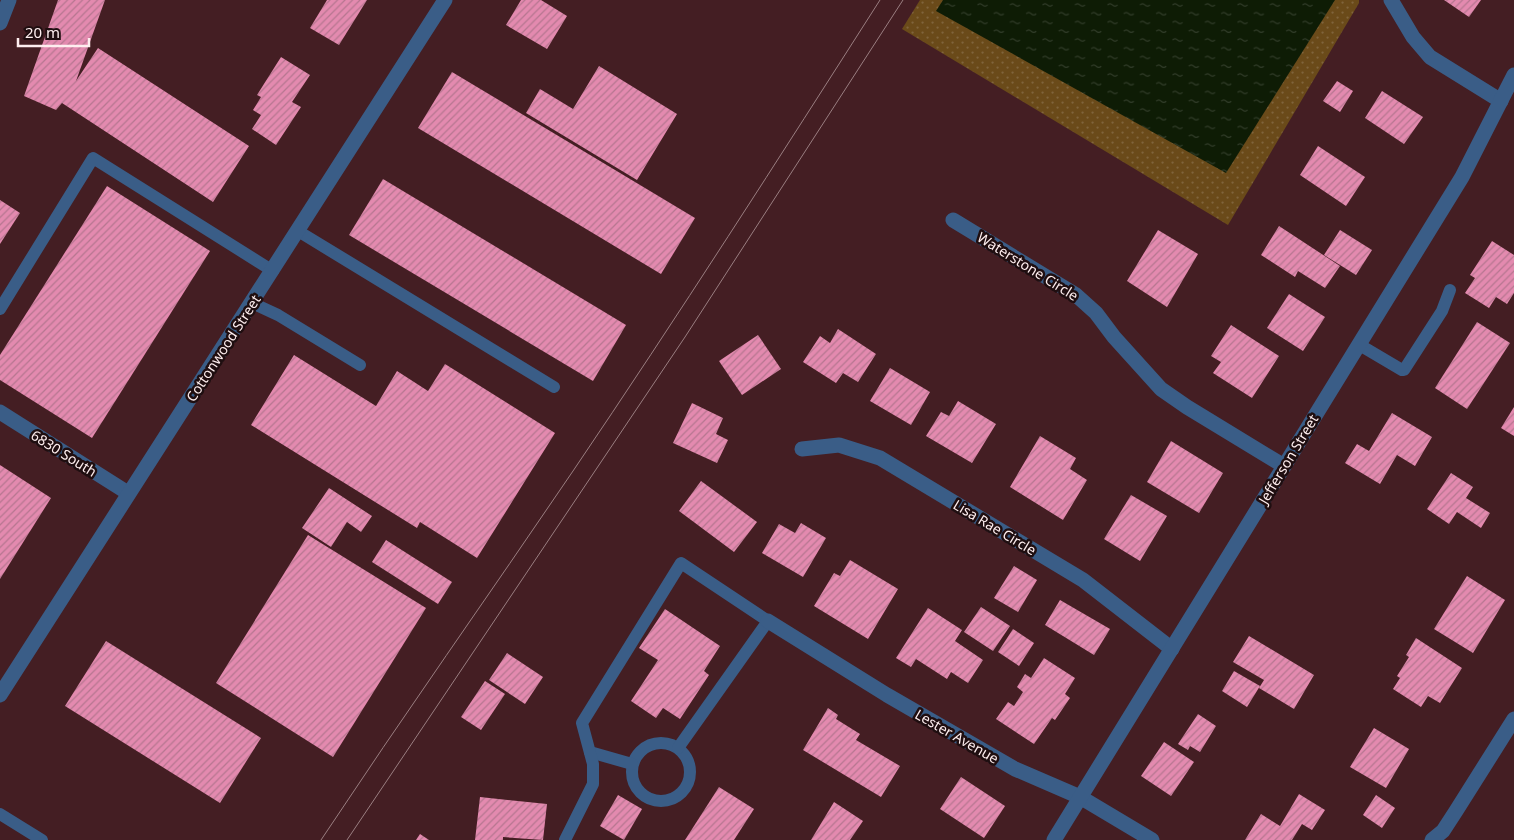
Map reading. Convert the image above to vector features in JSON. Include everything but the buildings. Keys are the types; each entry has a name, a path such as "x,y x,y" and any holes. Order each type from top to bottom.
{"street":[{"path":"0,23 9,0"},
{"name":"Cottonwood Street","path":"0,695 445,0"},
{"path":"1391,0 1413,37 1430,57 1501,101"},
{"name":"Jefferson Street","path":"1054,840 1462,177 1514,75"},
{"name":"Waterstone Circle","path":"953,220 1076,295 1096,313 1114,337 1161,389 1284,466"},
{"name":"6830 South","path":"0,412 128,493"},
{"name":"Lisa Rae Circle","path":"802,449 839,445 880,458 1083,580 1172,649"},
{"name":"Lester Avenue","path":"768,621 887,695 1015,769 1080,797 1152,840"},
{"path":"1432,840 1443,830 1456,811 1514,719"}],"lane":[{"path":"0,309 93,158 272,271"},
{"path":"298,231 554,388"},
{"path":"1358,344 1404,370 1442,311 1450,290"},
{"path":"252,303 278,315 360,365"},
{"path":"565,840 593,784 593,764 582,723 681,563 768,621 678,748"},
{"path":"656,743 668,744 678,748 688,762 689,779 684,789 670,799 653,800 643,795 635,787 632,776 632,764 637,754 646,747 656,743"},
{"path":"590,752 632,764"},
{"path":"0,814 42,840"}],"shaded area":[{"path":"920,0 1359,0 1359,3 1228,225 902,29"}],"water":[{"path":"943,0 1335,0 1226,173 936,11"}],"tram line":[{"path":"321,840 612,413 728,237 880,0"},
{"path":"347,840 685,337 903,0"}]}
